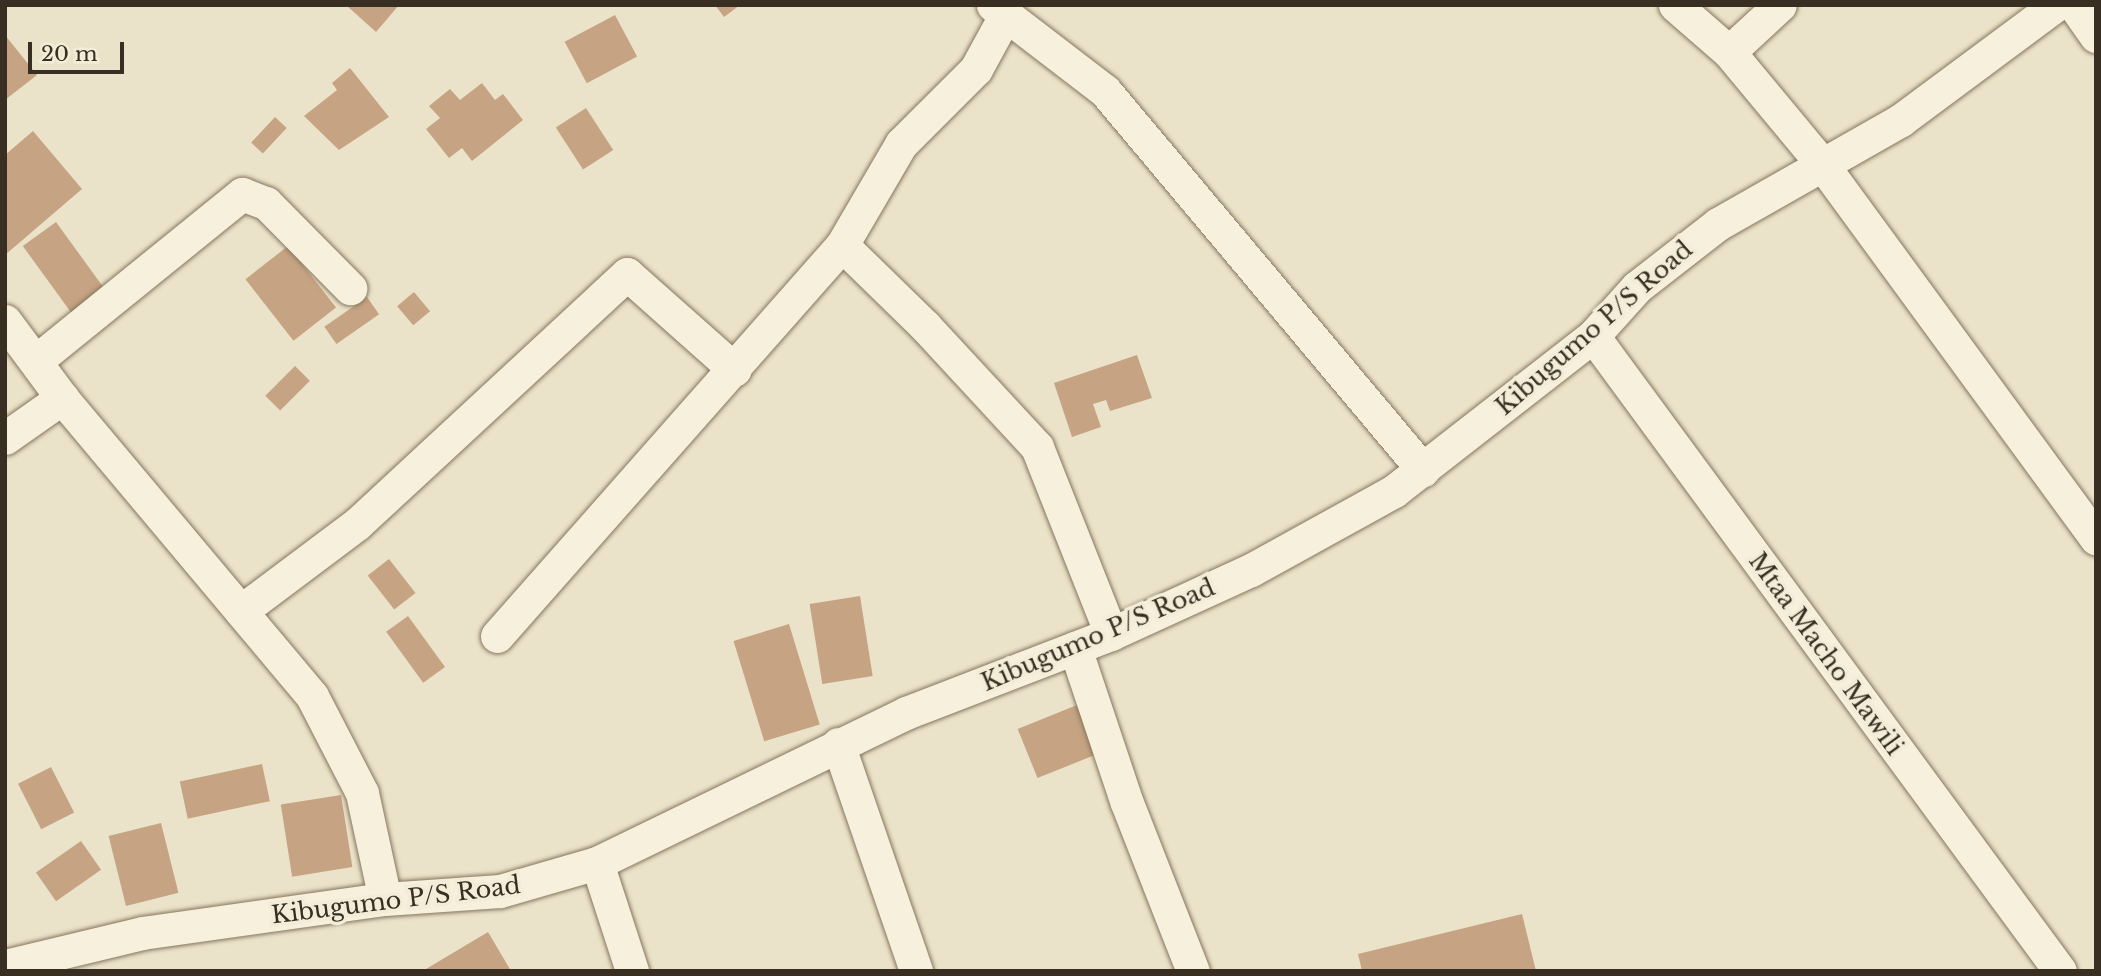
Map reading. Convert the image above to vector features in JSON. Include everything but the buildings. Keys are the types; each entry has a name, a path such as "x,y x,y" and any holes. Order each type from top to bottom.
{"street":[{"path":"1675,5 1729,52 1822,164 2096,538"},
{"path":"1729,52 1780,5"},
{"name":"Kibugumo P/S Road","path":"5,966 142,933 385,899 500,891 597,863 838,744 1111,634 1251,570 1423,470 1593,336 1637,288 1718,224 1901,120 2056,5"},
{"path":"2074,5 2096,36"},
{"path":"497,636 735,370 842,245 901,144 976,69 1000,10 1105,91 1423,470"},
{"path":"37,360 242,194 265,203 350,288"},
{"path":"842,245 925,326 1037,447 1111,634"},
{"path":"241,611 357,524 627,274 735,370"},
{"path":"5,321 37,360 62,398 312,696 355,781 385,899"},
{"name":"Mtaa Macho Mawili","path":"1593,336 2060,971"},
{"path":"5,438 62,398"},
{"path":"1075,648 1127,803 1193,971"},
{"path":"838,744 916,971"},
{"path":"597,863 632,971"}]}
